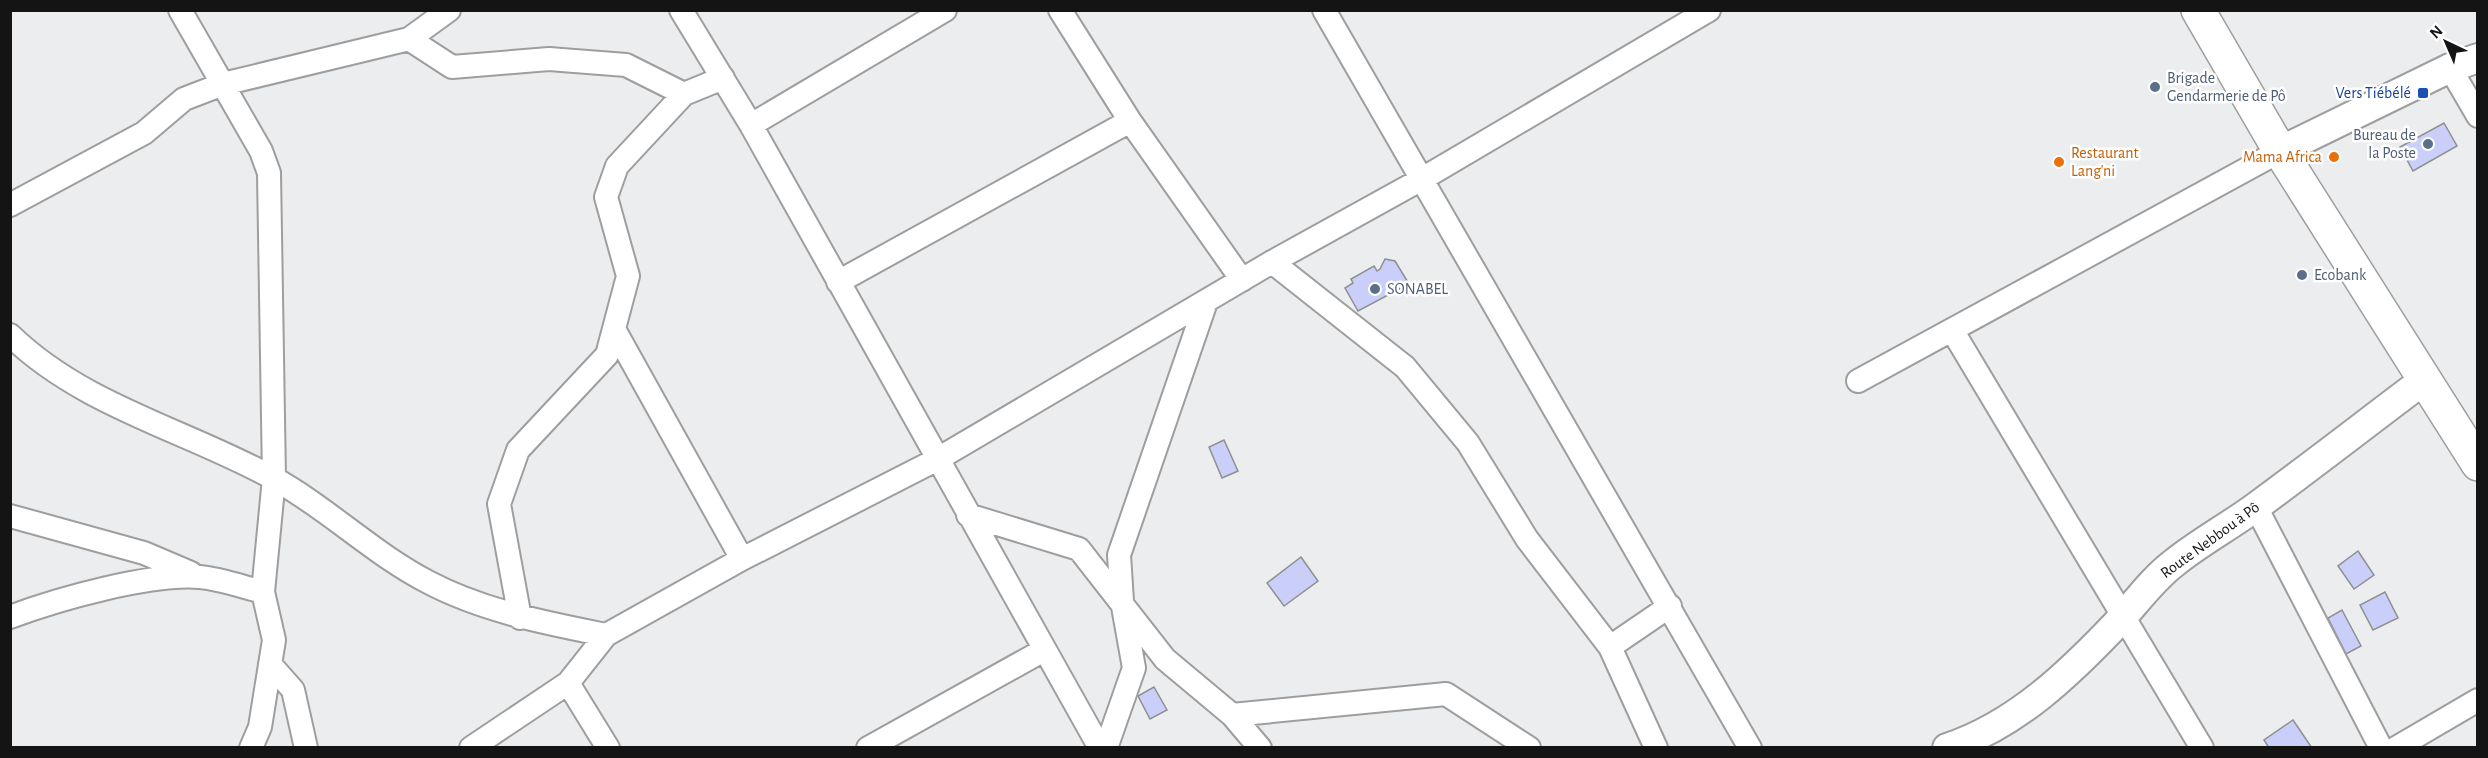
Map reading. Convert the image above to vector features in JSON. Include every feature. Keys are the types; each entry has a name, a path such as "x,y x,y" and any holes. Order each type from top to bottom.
{"highway":[{"path":"2198,10 2280,151 2478,464"}],"main road":[{"path":"2280,151 2450,68 2478,58"},
{"name":"Route Nebbou à Pô","path":"1947,747 1966,741 2012,717 2054,686 2124,615 2148,586 2173,563 2256,507 2424,380"}],"street":[{"path":"180,10 261,151 269,173 274,478 263,592 274,640 260,727 250,747"},
{"path":"10,205 144,133 184,99 223,84 409,39 449,10"},
{"path":"1060,10 1130,121 1242,280"},
{"path":"1324,10 1750,747"},
{"path":"471,747 568,683 606,635 742,559 936,460 1272,262 1422,179 1680,19 1709,10"},
{"path":"751,125 943,11"},
{"path":"685,12 751,125 936,460 1100,747"},
{"path":"409,39 452,67 549,59 626,65 684,94"},
{"path":"2450,68 2478,116"},
{"path":"520,618 499,504 518,450 606,355 628,276 606,197 617,166 684,94 723,78"},
{"path":"838,282 1130,121"},
{"path":"1858,381 2280,151"},
{"path":"1272,262 1405,367 1468,443 1527,539 1610,647 1656,747"},
{"path":"1106,747 1134,668 1122,601 1119,555 1206,302"},
{"path":"614,329 742,559"},
{"path":"1952,330 2202,747"},
{"path":"10,335 26,351 96,396 274,478 428,582 520,618 606,635"},
{"path":"2256,507 2381,747"},
{"path":"968,515 1079,549 1122,601 1165,659 1232,715 1260,747"},
{"path":"10,516 144,553 201,577 263,592"},
{"path":"10,617 50,602 166,577 201,577"},
{"path":"1610,647 1670,606"},
{"path":"868,747 1044,650"},
{"path":"270,664 293,690 306,747"},
{"path":"568,683 609,747"},
{"path":"1232,715 1446,694 1529,747"},
{"path":"2396,747 2478,700"}],"building":[{"path":"2444,123 2457,146 2413,171 2400,147"},
{"path":"1385,259 1395,261 1409,284 1358,311 1345,288 1353,283 1351,279 1374,266 1377,271 1380,269"},
{"path":"1224,440 1238,471 1222,478 1209,447"},
{"path":"2358,551 2374,575 2354,589 2338,566"},
{"path":"1301,557 1318,581 1284,606 1267,583"},
{"path":"2385,592 2398,618 2373,630 2360,605"},
{"path":"2342,610 2361,646 2346,654 2328,618"},
{"path":"1154,687 1167,710 1150,719 1138,696"},
{"path":"2293,720 2312,748 2269,748 2264,740"}],"place":[{"name":"Brigade Gendarmerie de Pô","path":"2155,87"},
{"name":"Vers Tiébélé","path":"2423,93"},
{"name":"Bureau de la Poste","path":"2428,144"},
{"name":"Mama Africa","path":"2334,157"},
{"name":"Restaurant Lang'ni","path":"2059,162"},
{"name":"Ecobank","path":"2302,275"},
{"name":"SONABEL","path":"1375,289"}]}
